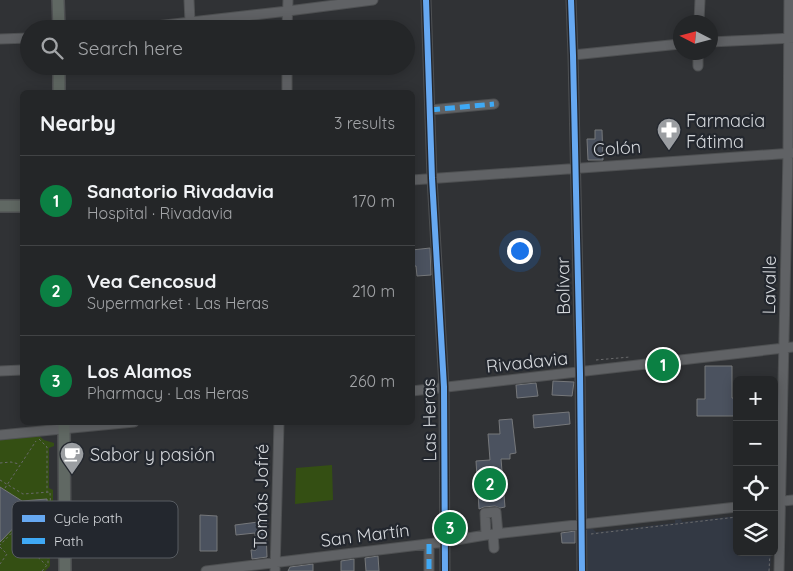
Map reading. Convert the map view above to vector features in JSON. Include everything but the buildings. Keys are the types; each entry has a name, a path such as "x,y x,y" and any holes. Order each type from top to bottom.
{"main road":[{"path":"58,0 59,20"},
{"path":"59,75 59,90"},
{"path":"0,206 20,206"},
{"path":"64,426 65,501"},
{"path":"65,558 65,571"}],"street":[{"path":"189,0 190,20"},
{"path":"288,0 288,20"},
{"path":"210,20 288,12 373,0"},
{"name":"Las Heras","path":"426,0 432,178 444,387 445,571"},
{"name":"Bolívar","path":"571,0 580,372 582,571"},
{"path":"699,15 700,0"},
{"name":"Lavalle","path":"779,571 778,502 788,348 791,38 789,0"},
{"path":"0,39 20,38"},
{"path":"718,42 791,38"},
{"path":"573,54 673,45"},
{"path":"698,60 698,66"},
{"path":"287,75 287,90"},
{"path":"430,110 494,104"},
{"name":"Colón","path":"415,180 790,153"},
{"name":"Rivadavia","path":"415,391 788,348"},
{"path":"0,371 20,370"},
{"path":"0,435 82,425"},
{"name":"Tomás Jofré","path":"275,567 279,425"},
{"path":"778,502 793,500"},
{"name":"San Martín","path":"206,571 275,567 492,534 733,506"},
{"path":"492,534 494,548"},
{"path":"429,544 429,571"}],"path":[{"path":"4,488 37,437 47,447 47,492 50,492 51,501"},
{"path":"0,463 11,462 20,464"},
{"path":"0,480 23,494 47,492"},
{"path":"588,534 733,517"},
{"path":"0,564 8,554 0,546 12,532"},
{"path":"769,571 770,556"},
{"path":"39,558 47,566"},
{"path":"42,571 48,564 48,558"}],"shaded area":[{"path":"733,516 733,556 771,556 770,571 588,571 587,540 585,539 585,530 587,528 593,529 596,532 675,523 675,520 681,519 682,522"}],"green space":[{"path":"37,434 44,440 54,443 54,446 49,448 49,488 53,490 53,501 12,501 12,558 50,558 50,566 45,571 0,571 0,439"},
{"path":"332,465 333,500 295,504 296,468"}],"marked path":[{"path":"430,110 494,104"},
{"path":"429,544 429,571"}],"cycle path":[{"path":"426,0 432,178 444,387 445,571"},
{"path":"571,0 580,373 582,571"}],"place":[{"name":"Farmacia Fátima","path":"669,151"},
{"name":"Sanatorio Rivadavia","path":"663,365"},
{"name":"Sabor y pasión","path":"72,475"},
{"name":"Vea Cencosud","path":"490,484"},
{"name":"Los Alamos","path":"450,528"}]}
